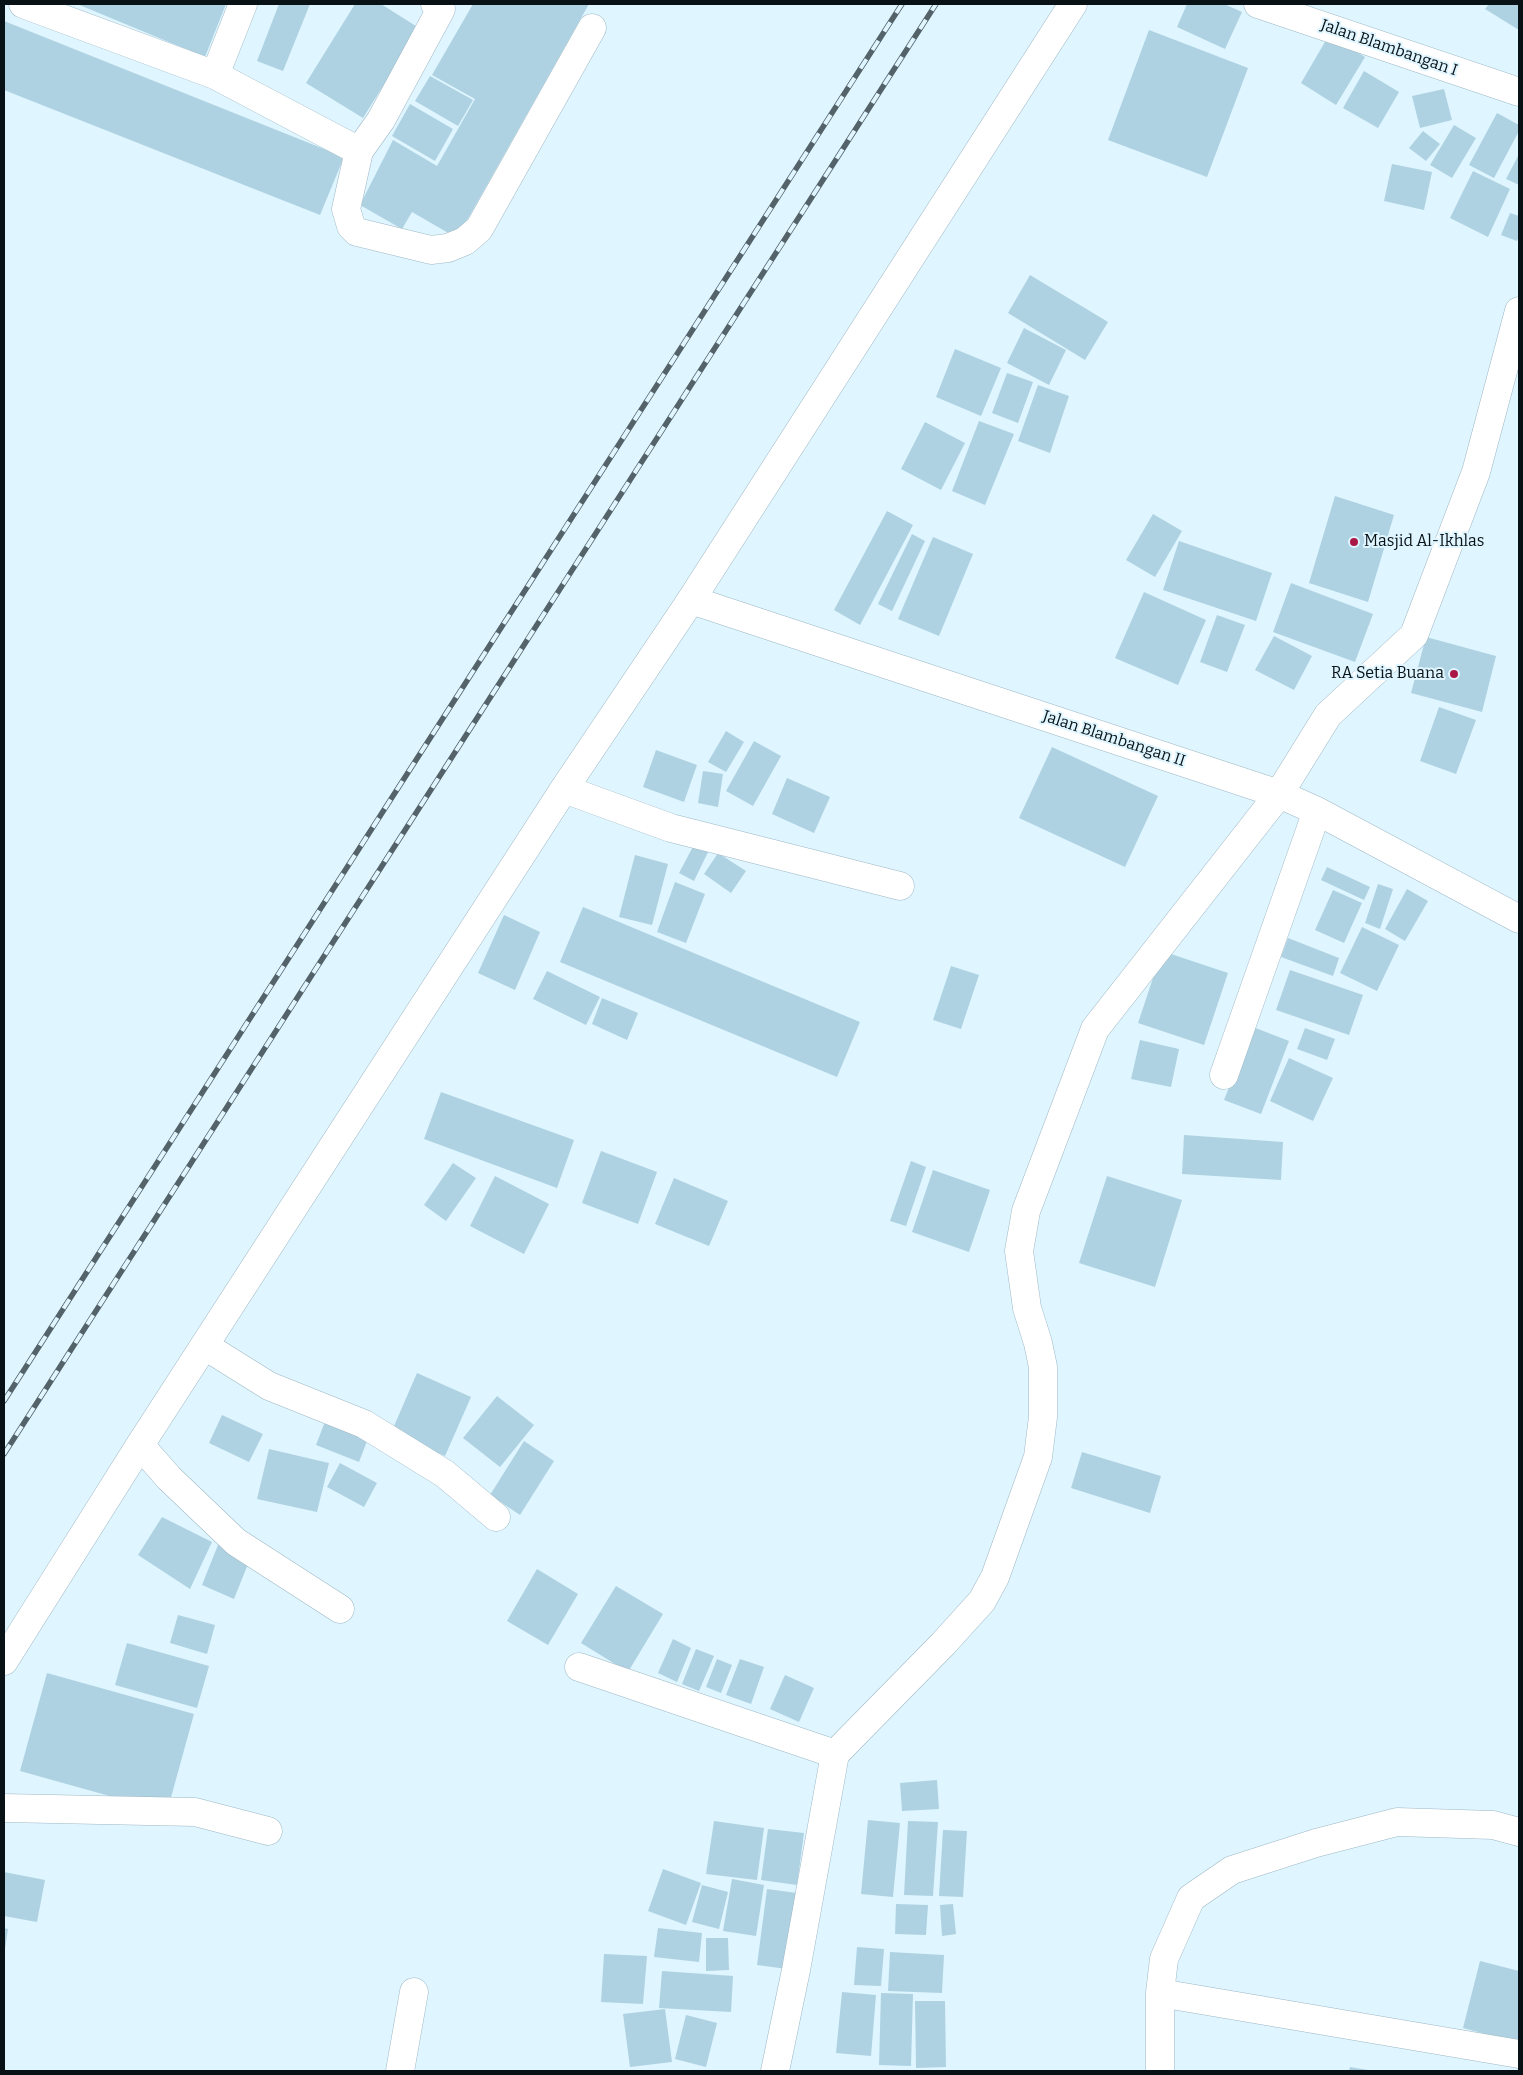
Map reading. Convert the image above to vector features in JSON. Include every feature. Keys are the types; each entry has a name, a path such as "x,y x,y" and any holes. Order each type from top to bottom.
{"street":[{"path":"24,4 215,76 359,151"},
{"path":"215,76 243,4"},
{"path":"4,1660 140,1445 564,789 691,600 1073,4"},
{"name":"Jalan Blambangan I","path":"1258,4 1519,92"},
{"path":"440,5 381,120 359,151 346,209 351,226 357,232 431,250 448,248 465,241 479,229 592,28"},
{"path":"775,2071 796,1970 835,1754 943,1644 982,1601 995,1577 1038,1457 1043,1417 1043,1367 1027,1308 1020,1252 1026,1211 1095,1029 1279,794 1328,715 1414,635 1476,472 1519,311"},
{"name":"Jalan Blambangan II","path":"691,600 1279,794 1317,811 1519,919"},
{"path":"564,789 671,828 900,886"},
{"path":"1224,1075 1317,811"},
{"path":"205,1346 269,1386 364,1424 445,1474 496,1517"},
{"path":"140,1445 168,1478 236,1542 340,1608"},
{"path":"579,1667 835,1754"},
{"path":"4,1808 195,1812 268,1831"},
{"path":"1160,2071 1160,1993 1164,1959 1190,1898 1232,1870 1316,1843 1397,1822 1493,1825 1519,1832"},
{"path":"400,2071 414,1992"},
{"path":"1160,1993 1519,2054"}],"building":[{"path":"77,4 226,4 205,57"},
{"path":"279,4 310,4 283,71 257,61"},
{"path":"355,4 381,4 419,28 363,118 306,83"},
{"path":"473,4 589,4 457,238 412,212 402,229 360,205 393,140 437,166 475,99 432,75"},
{"path":"1187,4 1224,4 1242,12 1225,49 1177,27"},
{"path":"1489,4 1519,4 1519,30 1485,9"},
{"path":"4,21 344,157 320,215 4,90"},
{"path":"1149,30 1248,68 1207,177 1108,140"},
{"path":"1329,35 1365,57 1336,105 1301,83"},
{"path":"1364,71 1399,92 1378,128 1343,108"},
{"path":"430,76 473,100 458,126 415,101"},
{"path":"1444,89 1452,120 1420,128 1412,96"},
{"path":"410,104 453,129 435,161 392,136"},
{"path":"1497,113 1519,125 1519,131 1494,178 1469,165"},
{"path":"1454,125 1476,138 1452,178 1430,165"},
{"path":"1423,131 1440,144 1426,161 1409,148"},
{"path":"1519,157 1519,185 1506,179"},
{"path":"1392,164 1432,172 1424,210 1384,201"},
{"path":"1473,171 1510,189 1488,237 1450,218"},
{"path":"1510,213 1519,216 1519,236 1517,241 1501,235"},
{"path":"1030,275 1108,322 1085,360 1008,313"},
{"path":"1024,328 1066,350 1049,385 1007,363"},
{"path":"955,349 1001,368 981,416 936,397"},
{"path":"1007,373 1033,382 1018,423 992,413"},
{"path":"1038,385 1069,396 1050,453 1018,441"},
{"path":"979,421 1014,434 985,505 952,491"},
{"path":"925,422 965,443 941,490 901,469"},
{"name":"Masjid Al-Ikhlas","path":"1335,496 1394,515 1368,602 1309,583"},
{"path":"887,511 913,525 860,625 834,610"},
{"path":"1153,514 1182,531 1155,577 1126,560"},
{"path":"912,534 925,541 892,611 878,604"},
{"path":"933,537 973,554 939,636 898,619"},
{"path":"1179,541 1272,573 1256,621 1163,590"},
{"path":"1291,583 1373,614 1355,662 1273,632"},
{"path":"1144,592 1206,620 1178,685 1115,658"},
{"path":"1217,615 1245,625 1227,672 1200,662"},
{"path":"1274,636 1312,656 1294,690 1255,670"},
{"name":"RA Setia Buana","path":"1426,637 1496,656 1482,712 1411,693"},
{"path":"1439,707 1476,720 1456,774 1420,761"},
{"path":"726,731 744,742 726,772 708,762"},
{"path":"754,741 781,756 753,806 726,791"},
{"path":"1052,747 1158,796 1125,867 1019,818"},
{"path":"656,750 697,765 684,802 643,787"},
{"path":"703,771 723,774 718,807 698,803"},
{"path":"787,778 830,797 814,833 772,814"},
{"path":"696,841 710,848 694,881 679,873"},
{"path":"718,853 746,871 731,893 704,874"},
{"path":"635,855 668,864 652,925 619,917"},
{"path":"1327,867 1370,887 1364,900 1321,880"},
{"path":"675,882 705,894 686,943 657,932"},
{"path":"1378,884 1393,889 1380,929 1365,923"},
{"path":"1407,889 1428,901 1405,941 1385,929"},
{"path":"1333,890 1362,903 1344,943 1315,930"},
{"path":"583,907 860,1022 837,1077 560,962"},
{"path":"504,915 540,932 515,990 478,973"},
{"path":"1362,927 1399,945 1377,991 1340,973"},
{"path":"1288,938 1339,958 1333,976 1281,957"},
{"path":"1162,951 1228,973 1204,1045 1138,1023"},
{"path":"951,966 979,975 961,1029 933,1020"},
{"path":"1290,970 1363,995 1349,1035 1276,1010"},
{"path":"547,971 600,997 586,1025 533,999"},
{"path":"602,998 638,1013 627,1040 592,1024"},
{"path":"1253,1027 1289,1041 1261,1114 1224,1100"},
{"path":"1305,1028 1335,1039 1327,1060 1297,1049"},
{"path":"1140,1040 1179,1049 1171,1087 1131,1079"},
{"path":"1289,1058 1333,1078 1313,1121 1270,1101"},
{"path":"441,1092 574,1140 557,1188 424,1139"},
{"path":"1184,1135 1283,1142 1281,1180 1182,1174"},
{"path":"601,1151 657,1172 638,1224 582,1203"},
{"path":"911,1161 926,1167 906,1226 890,1221"},
{"path":"453,1163 476,1178 446,1221 424,1205"},
{"path":"933,1170 990,1190 969,1252 912,1232"},
{"path":"495,1176 549,1204 524,1254 470,1226"},
{"path":"1107,1176 1182,1200 1155,1287 1079,1263"},
{"path":"674,1178 728,1201 709,1246 655,1224"},
{"path":"417,1373 471,1397 445,1456 391,1433"},
{"path":"497,1396 534,1425 500,1467 463,1438"},
{"path":"222,1415 263,1434 249,1462 209,1443"},
{"path":"326,1419 369,1436 359,1462 316,1445"},
{"path":"524,1441 554,1461 520,1515 490,1495"},
{"path":"269,1449 329,1463 317,1512 257,1499"},
{"path":"1082,1452 1161,1476 1150,1513 1071,1488"},
{"path":"340,1463 377,1483 364,1507 327,1487"},
{"path":"162,1517 212,1542 190,1589 138,1555"},
{"path":"220,1540 252,1554 234,1599 202,1585"},
{"path":"537,1569 578,1594 548,1645 507,1621"},
{"path":"616,1586 663,1614 628,1672 581,1643"},
{"path":"178,1615 215,1625 207,1654 170,1643"},
{"path":"673,1639 691,1648 677,1682 658,1673"},
{"path":"127,1643 209,1666 197,1708 115,1685"},
{"path":"696,1649 714,1656 699,1691 682,1684"},
{"path":"717,1659 732,1665 721,1693 706,1687"},
{"path":"740,1659 764,1667 751,1704 726,1695"},
{"path":"47,1673 194,1714 167,1812 20,1771"},
{"path":"785,1675 814,1688 799,1722 770,1709"},
{"path":"937,1780 939,1809 902,1811 900,1783"},
{"path":"868,1820 900,1823 893,1897 861,1894"},
{"path":"714,1821 764,1828 757,1880 706,1874"},
{"path":"908,1821 938,1822 933,1896 904,1895"},
{"path":"768,1829 804,1833 797,1885 761,1880"},
{"path":"943,1830 967,1831 963,1897 939,1896"},
{"path":"663,1869 701,1883 686,1925 648,1911"},
{"path":"4,1872 45,1880 37,1922 4,1916"},
{"path":"732,1879 764,1885 756,1936 723,1931"},
{"path":"702,1885 728,1892 719,1929 692,1922"},
{"path":"767,1889 797,1893 787,1969 757,1965"},
{"path":"896,1904 928,1905 926,1935 895,1934"},
{"path":"953,1904 956,1934 942,1936 940,1905"},
{"path":"4,1928 8,1929 5,1949 4,1948"},
{"path":"658,1928 702,1933 699,1962 654,1957"},
{"path":"706,1938 728,1938 729,1970 706,1971"},
{"path":"857,1947 884,1949 881,1986 854,1985"},
{"path":"890,1952 944,1955 942,1993 888,1991"},
{"path":"604,1954 647,1956 643,2004 601,2002"},
{"path":"1480,1961 1519,1971 1519,2043 1463,2028"},
{"path":"662,1971 733,1976 731,2012 659,2008"},
{"path":"842,1992 876,1995 871,2056 836,2053"},
{"path":"881,1993 913,1994 911,2066 879,2065"},
{"path":"915,2001 945,2001 946,2067 916,2068"},
{"path":"665,2009 672,2062 630,2067 623,2014"},
{"path":"686,2015 717,2023 706,2067 675,2059"},
{"path":"1350,2067 1368,2070 1349,2071"}],"railway":[{"path":"4,1401 902,4"},
{"path":"4,1454 936,4"}],"place":[{"name":"Masjid Al-Ikhlas","path":"1354,542"},
{"name":"RA Setia Buana","path":"1454,674"}]}
